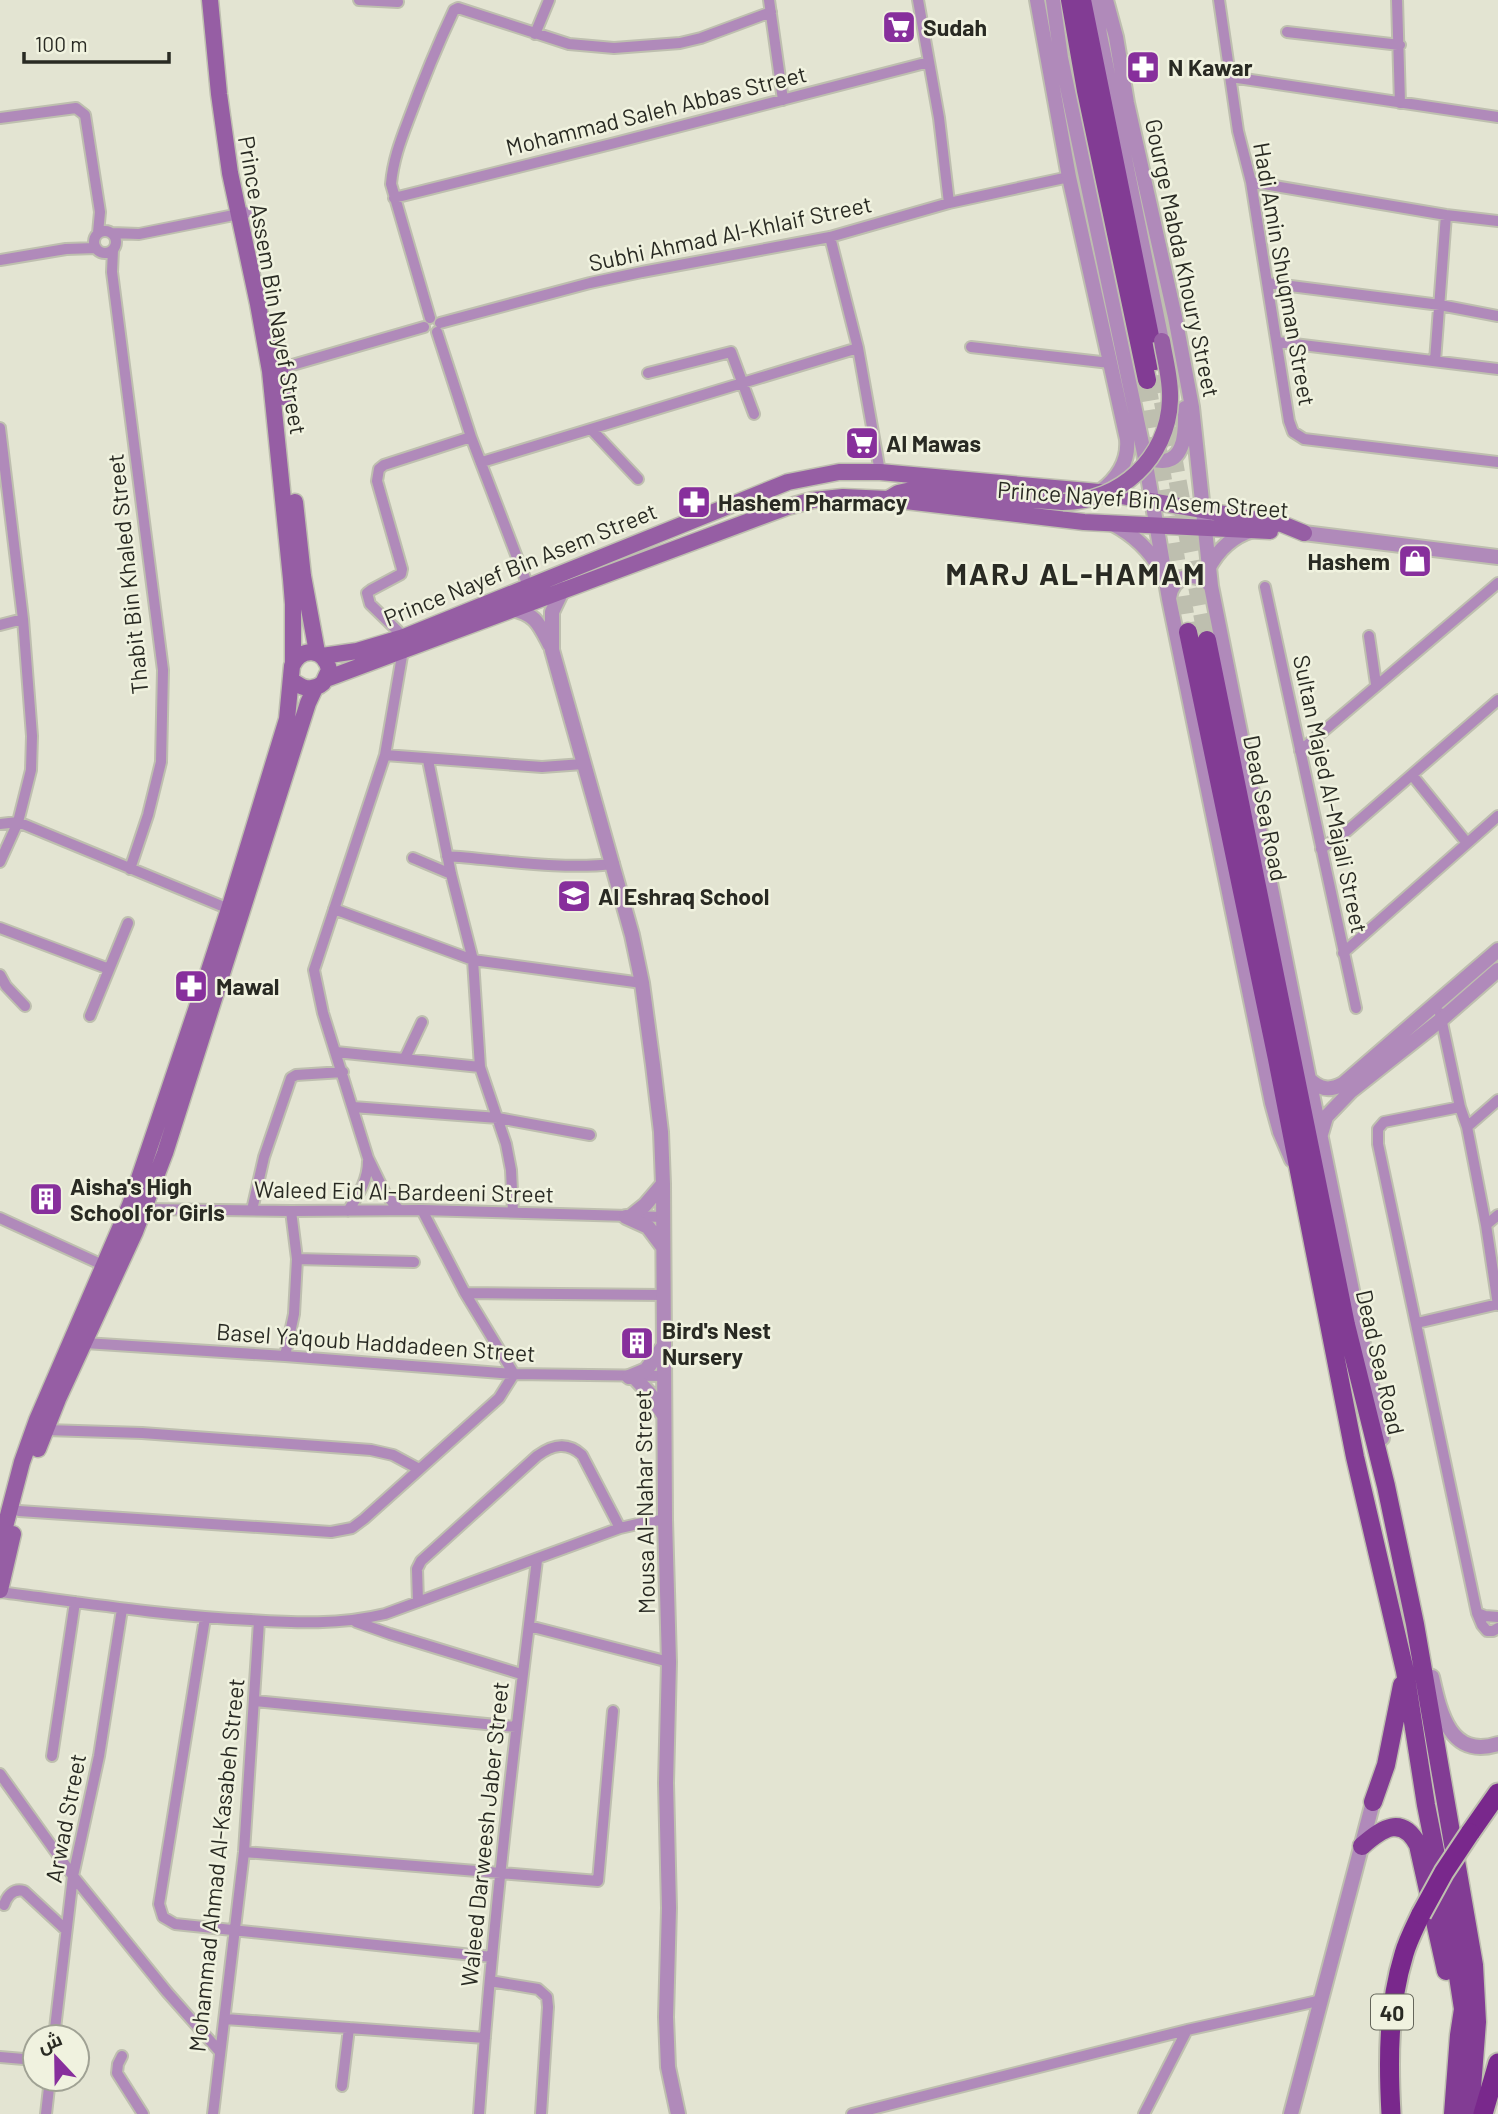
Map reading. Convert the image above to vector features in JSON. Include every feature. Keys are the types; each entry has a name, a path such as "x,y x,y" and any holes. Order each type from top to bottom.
{"highway":[{"name":"40","path":"1391,2114 1388,2056 1391,2016 1405,1950 1444,1872 1498,1793"},
{"path":"1475,2109 1498,2063"}],"main road":[{"name":"Prince Assem Bin Nayef Street","path":"210,0 227,152 243,213 275,370 303,576 319,654"},
{"name":"Prince Assem Bin Nayef Street","path":"218,0 243,213"},
{"path":"1070,0 1103,178 1152,377 1082,0"},
{"path":"888,499 898,493 920,488 975,496 1063,502 1087,500 1112,491 1139,472 1157,448 1167,423 1170,398 1162,341"},
{"name":"Prince Assem Bin Nayef Street","path":"0,1546 22,1462 37,1420 130,1205 229,909 287,719 294,674 293,604 275,370"},
{"name":"Prince Nayef Bin Asem Street","path":"321,683 528,586 788,482 839,472 880,472 1099,492 1282,524 1304,533"},
{"name":"Prince Nayef Bin Asem Street","path":"319,654 403,644 511,610 787,507 813,500 843,497 888,499 1113,524 1304,533"},
{"path":"1188,632 1355,1457 1405,1671 1463,2009 1453,2114"},
{"name":"Dead Sea Road","path":"1207,640 1346,1325 1386,1486 1415,1624 1474,1965 1477,2022 1475,2109"},
{"path":"309,651 319,654 328,667 321,683 303,687 294,674 301,654 309,651"},
{"name":"Prince Assem Bin Nayef Street","path":"0,1591 10,1503 46,1430 99,1306 145,1209 308,703 321,683"},
{"path":"1373,1802 1388,1757 1405,1671"},
{"path":"1426,1805 1448,1819"},
{"path":"1362,1846 1379,1832 1393,1826 1409,1831 1415,1839 1459,2035"}],"street":[{"path":"359,0 398,2"},
{"path":"536,34 549,0"},
{"path":"769,0 783,100"},
{"path":"918,0 939,118 949,202"},
{"path":"1037,0 1069,177 1128,448 1119,474 1099,492"},
{"path":"1053,0 1061,58 1144,453 1169,599 1272,1103 1280,1132 1299,1171"},
{"path":"1096,0 1100,35 1162,341"},
{"name":"Gourge Mabda Khoury Street","path":"1106,0 1192,407 1204,527"},
{"name":"Hadi Amin Shuqman Street","path":"1219,0 1238,131 1251,182 1289,421 1293,432 1304,439 1498,462"},
{"path":"1398,0 1400,103"},
{"path":"528,586 471,438 433,325 391,184 399,144 426,70 454,10 458,8 569,44 602,47 655,46 701,38 771,12"},
{"path":"1043,32 1065,107 1074,123"},
{"path":"1287,32 1400,46"},
{"name":"Mohammad Saleh Abbas Street","path":"394,198 929,62"},
{"path":"1231,78 1498,117"},
{"path":"0,118 76,108 80,110 87,121 105,242"},
{"name":"Subhi Ahmad Al-Khlaif Street","path":"275,370 545,295 642,272 830,237 949,202 1069,177"},
{"path":"1251,182 1446,215 1498,221"},
{"path":"0,260 105,242 243,213"},
{"path":"1435,361 1446,215"},
{"path":"830,237 858,348 880,472"},
{"name":"Thabit Bin Khaled Street","path":"105,242 112,272 163,670 161,762 148,815 130,869"},
{"path":"1267,283 1440,305 1498,316"},
{"path":"1144,453 1153,459 1166,462 1177,454 1183,440 1185,405 1175,317"},
{"path":"1278,342 1498,369"},
{"path":"971,346 1110,363"},
{"path":"482,462 858,348"},
{"path":"648,373 731,352 754,414"},
{"path":"0,428 3,475 23,618 32,736 31,770 18,822 0,862"},
{"path":"591,429 638,479"},
{"path":"399,1210 385,1193 368,1158 323,1013 314,970 385,755 403,644 370,604 368,597 371,590 401,574 402,569 377,474 384,465 471,438"},
{"path":"1200,474 1210,496 1229,515"},
{"path":"1113,524 1146,547 1161,569 1166,582"},
{"name":"Dead Sea Road","path":"1204,527 1211,586 1308,1079 1439,1710 1455,1736 1467,1744 1479,1747 1498,1744"},
{"path":"1208,569 1226,544 1253,530"},
{"path":"1304,533 1498,557"},
{"path":"1169,599 1172,588 1183,578 1199,577 1211,586"},
{"path":"1300,751 1498,583"},
{"name":"Sultan Majed Al-Majali Street","path":"1265,587 1356,1008"},
{"name":"Mousa Al-Nahar Street","path":"552,650 552,612 563,589"},
{"name":"Mousa Al-Nahar Street","path":"511,610 534,617 552,650 614,864 642,983 661,1132 669,1662 666,1783 669,1908 667,2048 672,2091 678,2114"},
{"path":"0,625 23,618"},
{"path":"1369,636 1376,684"},
{"path":"1321,849 1347,831 1498,700"},
{"path":"385,755 542,767 583,764"},
{"path":"428,760 451,874 473,960 480,1067 498,1118 511,1170 513,1212"},
{"path":"1412,775 1467,843"},
{"path":"1343,953 1498,816"},
{"path":"0,823 18,822 229,909"},
{"path":"447,856 560,865 614,864"},
{"path":"413,858 451,874"},
{"path":"334,909 473,960 642,983"},
{"path":"90,1016 128,923"},
{"path":"0,928 109,969"},
{"path":"1308,1079 1325,1089 1343,1084 1498,950"},
{"path":"1321,1135 1326,1117 1342,1100 1498,970"},
{"path":"0,975 6,986 25,1006"},
{"path":"1417,1323 1498,1304 1467,1127 1436,1003"},
{"path":"405,1058 422,1022"},
{"path":"336,1052 480,1067"},
{"path":"253,1210 264,1157 291,1078 296,1074 343,1072"},
{"path":"1467,1127 1498,1100"},
{"path":"353,1107 498,1118 590,1135"},
{"path":"1460,1107 1384,1122 1378,1129 1378,1144 1478,1613 1487,1631 1498,1628"},
{"path":"348,1211 365,1182 368,1158"},
{"path":"628,1217 645,1206 663,1184"},
{"name":"Waleed Eid Al-Bardeeni Street","path":"145,1209 422,1210 663,1217"},
{"path":"10,1503 298,1531 341,1531 352,1528 499,1398 514,1374 465,1293 422,1210"},
{"path":"285,1356 294,1314 296,1259 291,1211"},
{"path":"1486,1225 1498,1215"},
{"path":"628,1217 648,1227 663,1247"},
{"path":"0,1218 105,1266"},
{"path":"296,1259 414,1262"},
{"path":"465,1293 663,1295"},
{"name":"Basel Ya'qoub Haddadeen Street","path":"85,1343 514,1374 664,1376"},
{"path":"664,1346 646,1370 631,1377 650,1394 664,1416"},
{"path":"46,1430 142,1433 371,1450 393,1455 419,1469"},
{"path":"418,1602 417,1569 421,1561 550,1447 564,1445 582,1455 620,1528"},
{"path":"0,1591 205,1618 322,1623 353,1621 385,1615 620,1528 665,1520"},
{"name":"Waleed Darweesh Jaber Street","path":"480,2114 499,1873 537,1560"},
{"path":"52,1756 75,1602"},
{"name":"Arwad Street","path":"56,2023 73,1876 99,1755 122,1609"},
{"path":"1478,1613 1498,1617"},
{"path":"205,1618 159,1904 163,1917 175,1924 492,1957"},
{"name":"Mohammad Ahmad Al-Kasabeh Street","path":"213,2114 244,1852 259,1621"},
{"path":"353,1621 522,1674"},
{"path":"529,1626 669,1662"},
{"path":"255,1700 516,1727"},
{"path":"244,1852 597,1881 613,1710"},
{"path":"0,1774 73,1876 167,1992 220,2052"},
{"path":"1291,2114 1373,1802"},
{"path":"4,1905 9,1895 24,1891 66,1930"},
{"path":"490,1982 538,1989 547,1997 541,2114"},
{"path":"852,2114 1187,2030 1322,2000"},
{"path":"225,2019 485,2038"},
{"path":"342,2086 349,2028"},
{"path":"1144,2114 1187,2030"},
{"path":"122,2056 117,2073 143,2114"},
{"path":"0,2057 21,2059"},
{"path":"46,2114 48,2093"}],"tunnel":[{"path":"1158,375 1207,640"},
{"path":"1147,383 1188,632"}],"place":[{"name":"Sudah","path":"899,27"},
{"name":"N Kawar","path":"1143,67"},
{"name":"Al Mawas","path":"862,443"},
{"name":"Hashem Pharmacy","path":"694,502"},
{"name":"Hashem","path":"1415,561"},
{"name":"Al Eshraq School","path":"574,896"},
{"name":"Mawal","path":"191,986"},
{"name":"Aisha's High School for Girls","path":"46,1199"},
{"name":"Bird's Nest Nursery","path":"637,1343"}],"district":[{"name":"MARJ AL-HAMAM","path":"1076,573"}]}
